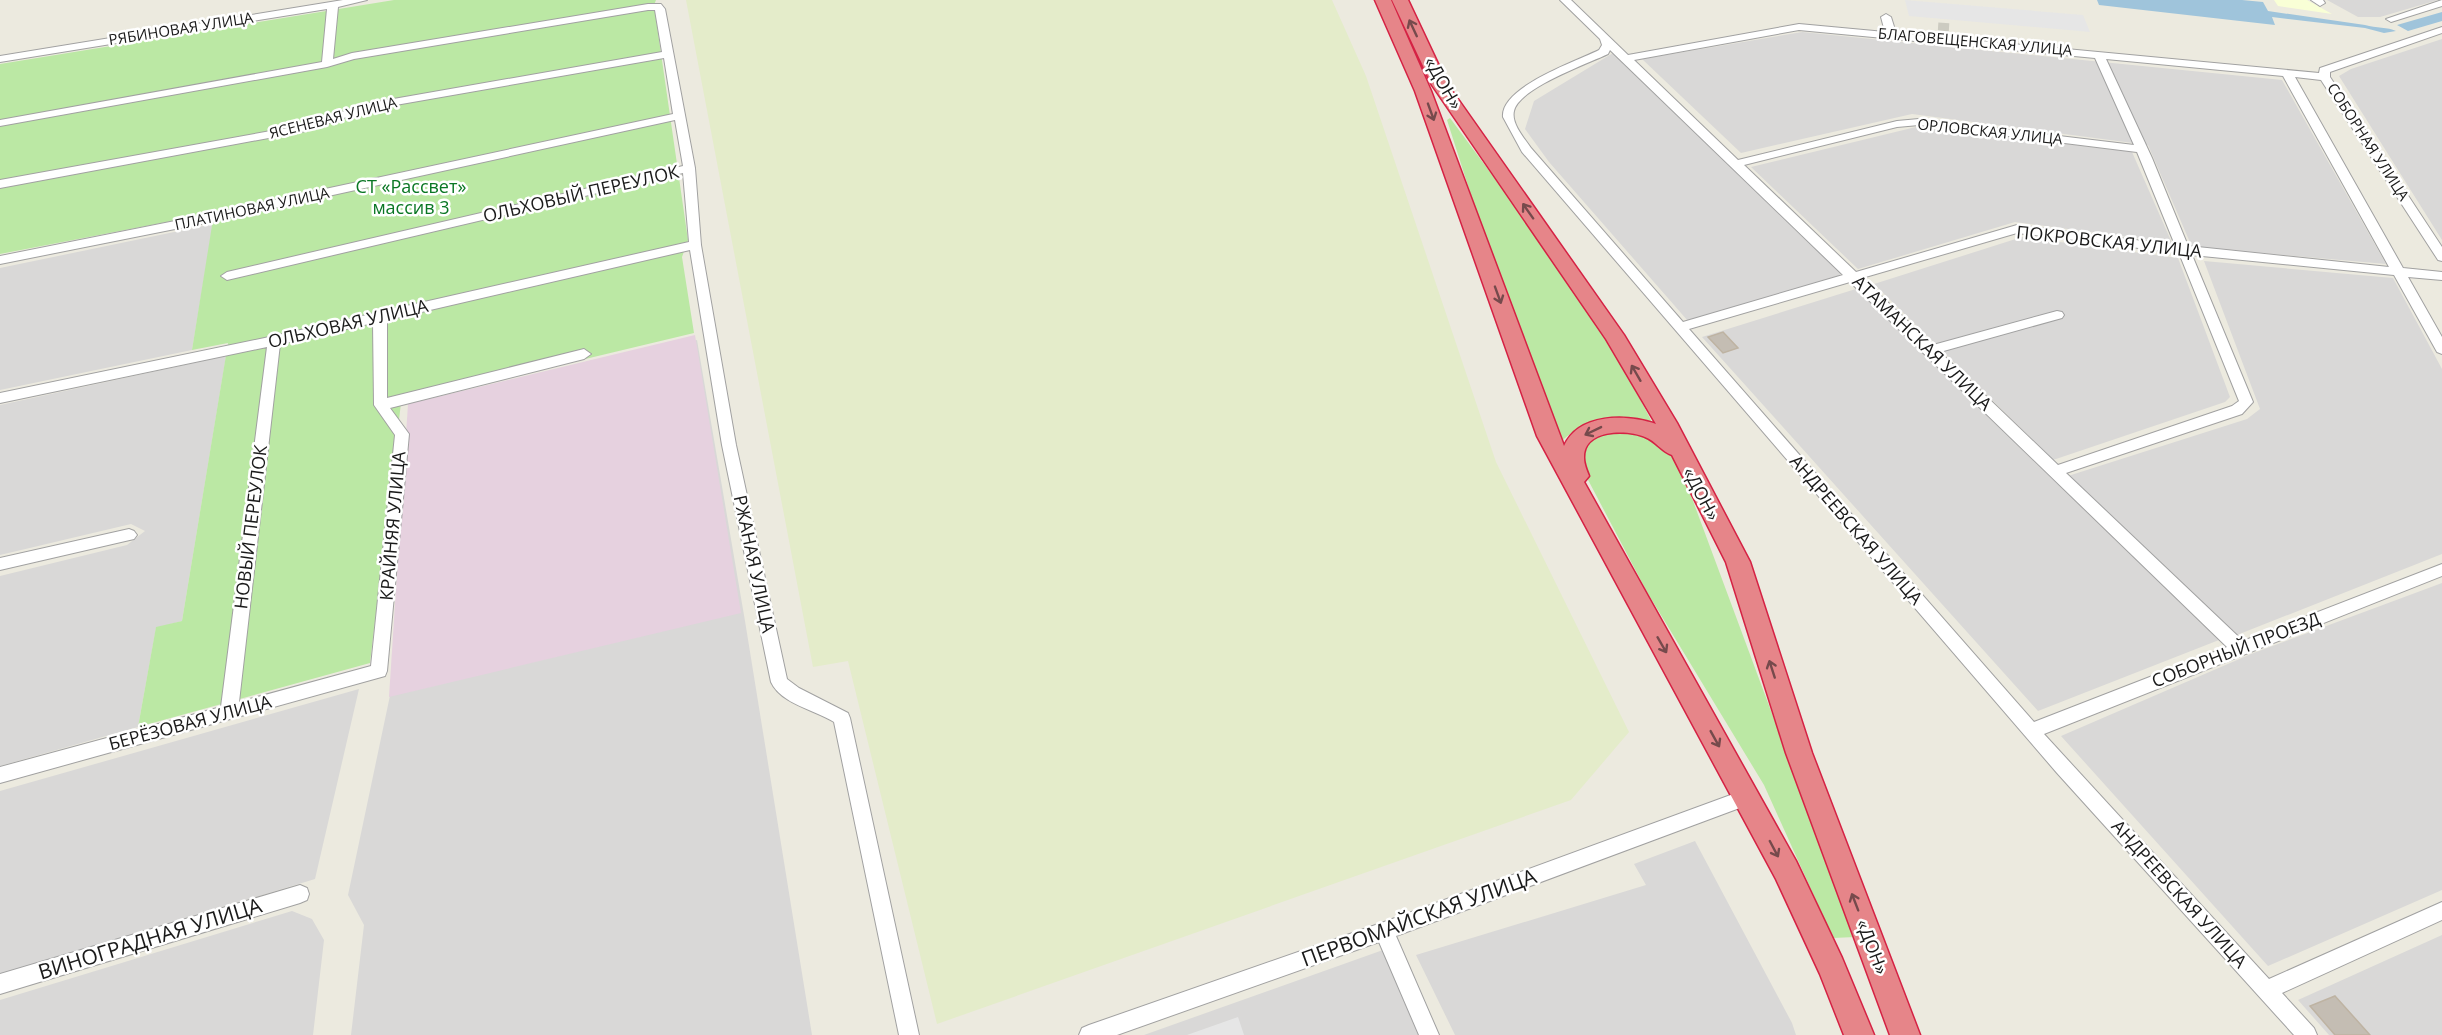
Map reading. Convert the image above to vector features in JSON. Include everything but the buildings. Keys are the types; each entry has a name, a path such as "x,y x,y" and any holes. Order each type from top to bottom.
{"highway":[{"name":"«ДОН»","path":"1383,0 1419,81 1548,436 1786,870 1832,968 1859,1035"},
{"name":"«ДОН»","path":"1400,0 1440,85 1614,335 1666,423 1681,456 1738,562 1800,753 1905,1035"},
{"path":"1638,603 1573,467 1572,452 1580,438 1597,427 1614,424 1645,427 1663,435 1681,456"}],"street":[{"name":"РЯБИНОВАЯ УЛИЦА","path":"0,59 362,0"},
{"name":"АТАМАНСКАЯ УЛИЦА","path":"1565,0 2240,648"},
{"path":"2391,19 2442,3"},
{"path":"0,123 327,64 333,4"},
{"name":"РЖАНАЯ УЛИЦА","path":"327,64 352,56 657,6 660,9 690,168 695,245 730,448 779,682 790,694 825,707 842,718 909,1035"},
{"path":"1886,17 1891,34"},
{"name":"БЛАГОВЕЩЕНСКАЯ УЛИЦА","path":"1626,58 1799,27 1980,42 2325,77"},
{"path":"1913,37 1917,32 1926,28 1938,28"},
{"path":"1954,29 1973,36 1980,42"},
{"name":"СОБОРНАЯ УЛИЦА","path":"2442,30 2324,70 2325,77 2442,257"},
{"name":"АНДРЕЕВСКАЯ УЛИЦА","path":"1605,39 1607,45 1604,52 1523,92 1512,102 1508,112 1518,138 1541,169 2031,730 2307,1035"},
{"name":"ЯСЕНЕВАЯ УЛИЦА","path":"0,184 306,128 365,107 667,54"},
{"path":"2055,471 2237,410 2246,402 2185,250 2098,54"},
{"name":"СОБОРНАЯ УЛИЦА","path":"2288,75 2442,349"},
{"name":"ПЛАТИНОВАЯ УЛИЦА","path":"0,260 200,220 679,116"},
{"name":"ОРЛОВСКАЯ УЛИЦА","path":"1734,164 1897,124 1919,122 2142,149"},
{"name":"ОЛЬХОВЫЙ ПЕРЕУЛОК","path":"227,276 690,168"},
{"name":"ПОКРОВСКАЯ УЛИЦА","path":"1680,327 2017,230 2185,250 2442,276"},
{"name":"ОЛЬХОВАЯ УЛИЦА","path":"0,398 380,317 695,245"},
{"path":"1929,351 2057,315"},
{"path":"380,317 381,405 585,354"},
{"name":"НОВЫЙ ПЕРЕУЛОК","path":"229,713 274,340"},
{"name":"КРАЙНЯЯ УЛИЦА","path":"379,671 402,434 381,405"},
{"path":"0,564 129,535"},
{"name":"СОБОРНЫЙ ПРОЕЗД","path":"2031,730 2442,570"},
{"name":"БЕРЁЗОВАЯ УЛИЦА","path":"0,775 379,671"},
{"name":"ПЕРВОМАЙСКАЯ УЛИЦА","path":"1091,1035 1384,931 1747,797"},
{"name":"ВИНОГРАДНАЯ УЛИЦА","path":"0,984 300,894"},
{"path":"2267,990 2442,911"},
{"path":"1384,931 1429,1035"}],"shaded area":[{"path":"686,0 1332,0 1366,76 1496,462 1629,732 1571,800 937,1024 848,661 813,667"},
{"path":"1905,0 2083,15 2090,32 1909,16"},
{"path":"2274,0 2307,0 2332,14 2278,6"},
{"path":"2327,0 2438,0 2380,17 2358,17"},
{"path":"1802,32 2282,80 2386,264 2192,247 2148,145 1912,114 1741,153 1642,59"},
{"path":"2442,39 2442,240 2339,76 2351,69"},
{"path":"1613,53 1844,274 1688,321 1549,162 1525,129 1534,101"},
{"path":"1920,126 2132,152 2172,243 2015,222 1858,269 1751,167"},
{"path":"213,224 192,350 0,390 0,268"},
{"path":"2022,237 2178,258 2230,397 2225,402 2053,460 1874,284"},
{"path":"2204,261 2393,278 2442,369 2442,554 2237,635 2068,476 2247,419 2260,409"},
{"path":"1859,288 2219,640 2038,711 1702,337"},
{"path":"695,335 741,613 389,697 408,404"},
{"path":"697,340 812,1035 351,1035 364,925 348,895 396,667 425,404"},
{"path":"226,356 182,621 156,628 138,727 0,766 0,576 127,545 145,531 131,524 0,555 0,405"},
{"path":"2442,583 2442,890 2268,966 2061,736 2251,654"},
{"path":"359,689 315,879 0,974 0,791"},
{"path":"1695,841 1792,1023 1796,1035 1455,1035 1416,955 1646,885 1634,864"},
{"path":"292,911 312,919 324,940 313,1035 0,1035 0,1000"},
{"path":"2442,935 2442,1035 2329,1035 2298,1000"},
{"path":"1383,950 1419,1035 1144,1035"},
{"path":"1238,1017 1244,1035 1187,1035"}],"green space":[{"name":"СТ «Рассвет» массив 3","path":"394,0 656,0 654,5 688,240 682,257 694,333 401,403 370,663 138,727 156,627 182,621 228,343 192,350 214,213 0,254 0,64"},
{"path":"1450,118 1560,269 1610,347 1655,428 1628,421 1605,419 1584,425 1561,442 1517,339 1447,120"},
{"path":"1620,429 1654,442 1680,466 1855,937 1833,938 1764,785 1647,592 1586,476 1580,461 1583,446 1600,435"}],"water":[{"path":"2097,0 2263,2 2268,11 2396,31 2384,33 2365,28 2272,17 2275,25 2099,5"},
{"path":"2442,12 2442,21 2408,31 2397,25"}],"tunnel":[{"path":"1938,28 1954,29"}]}
